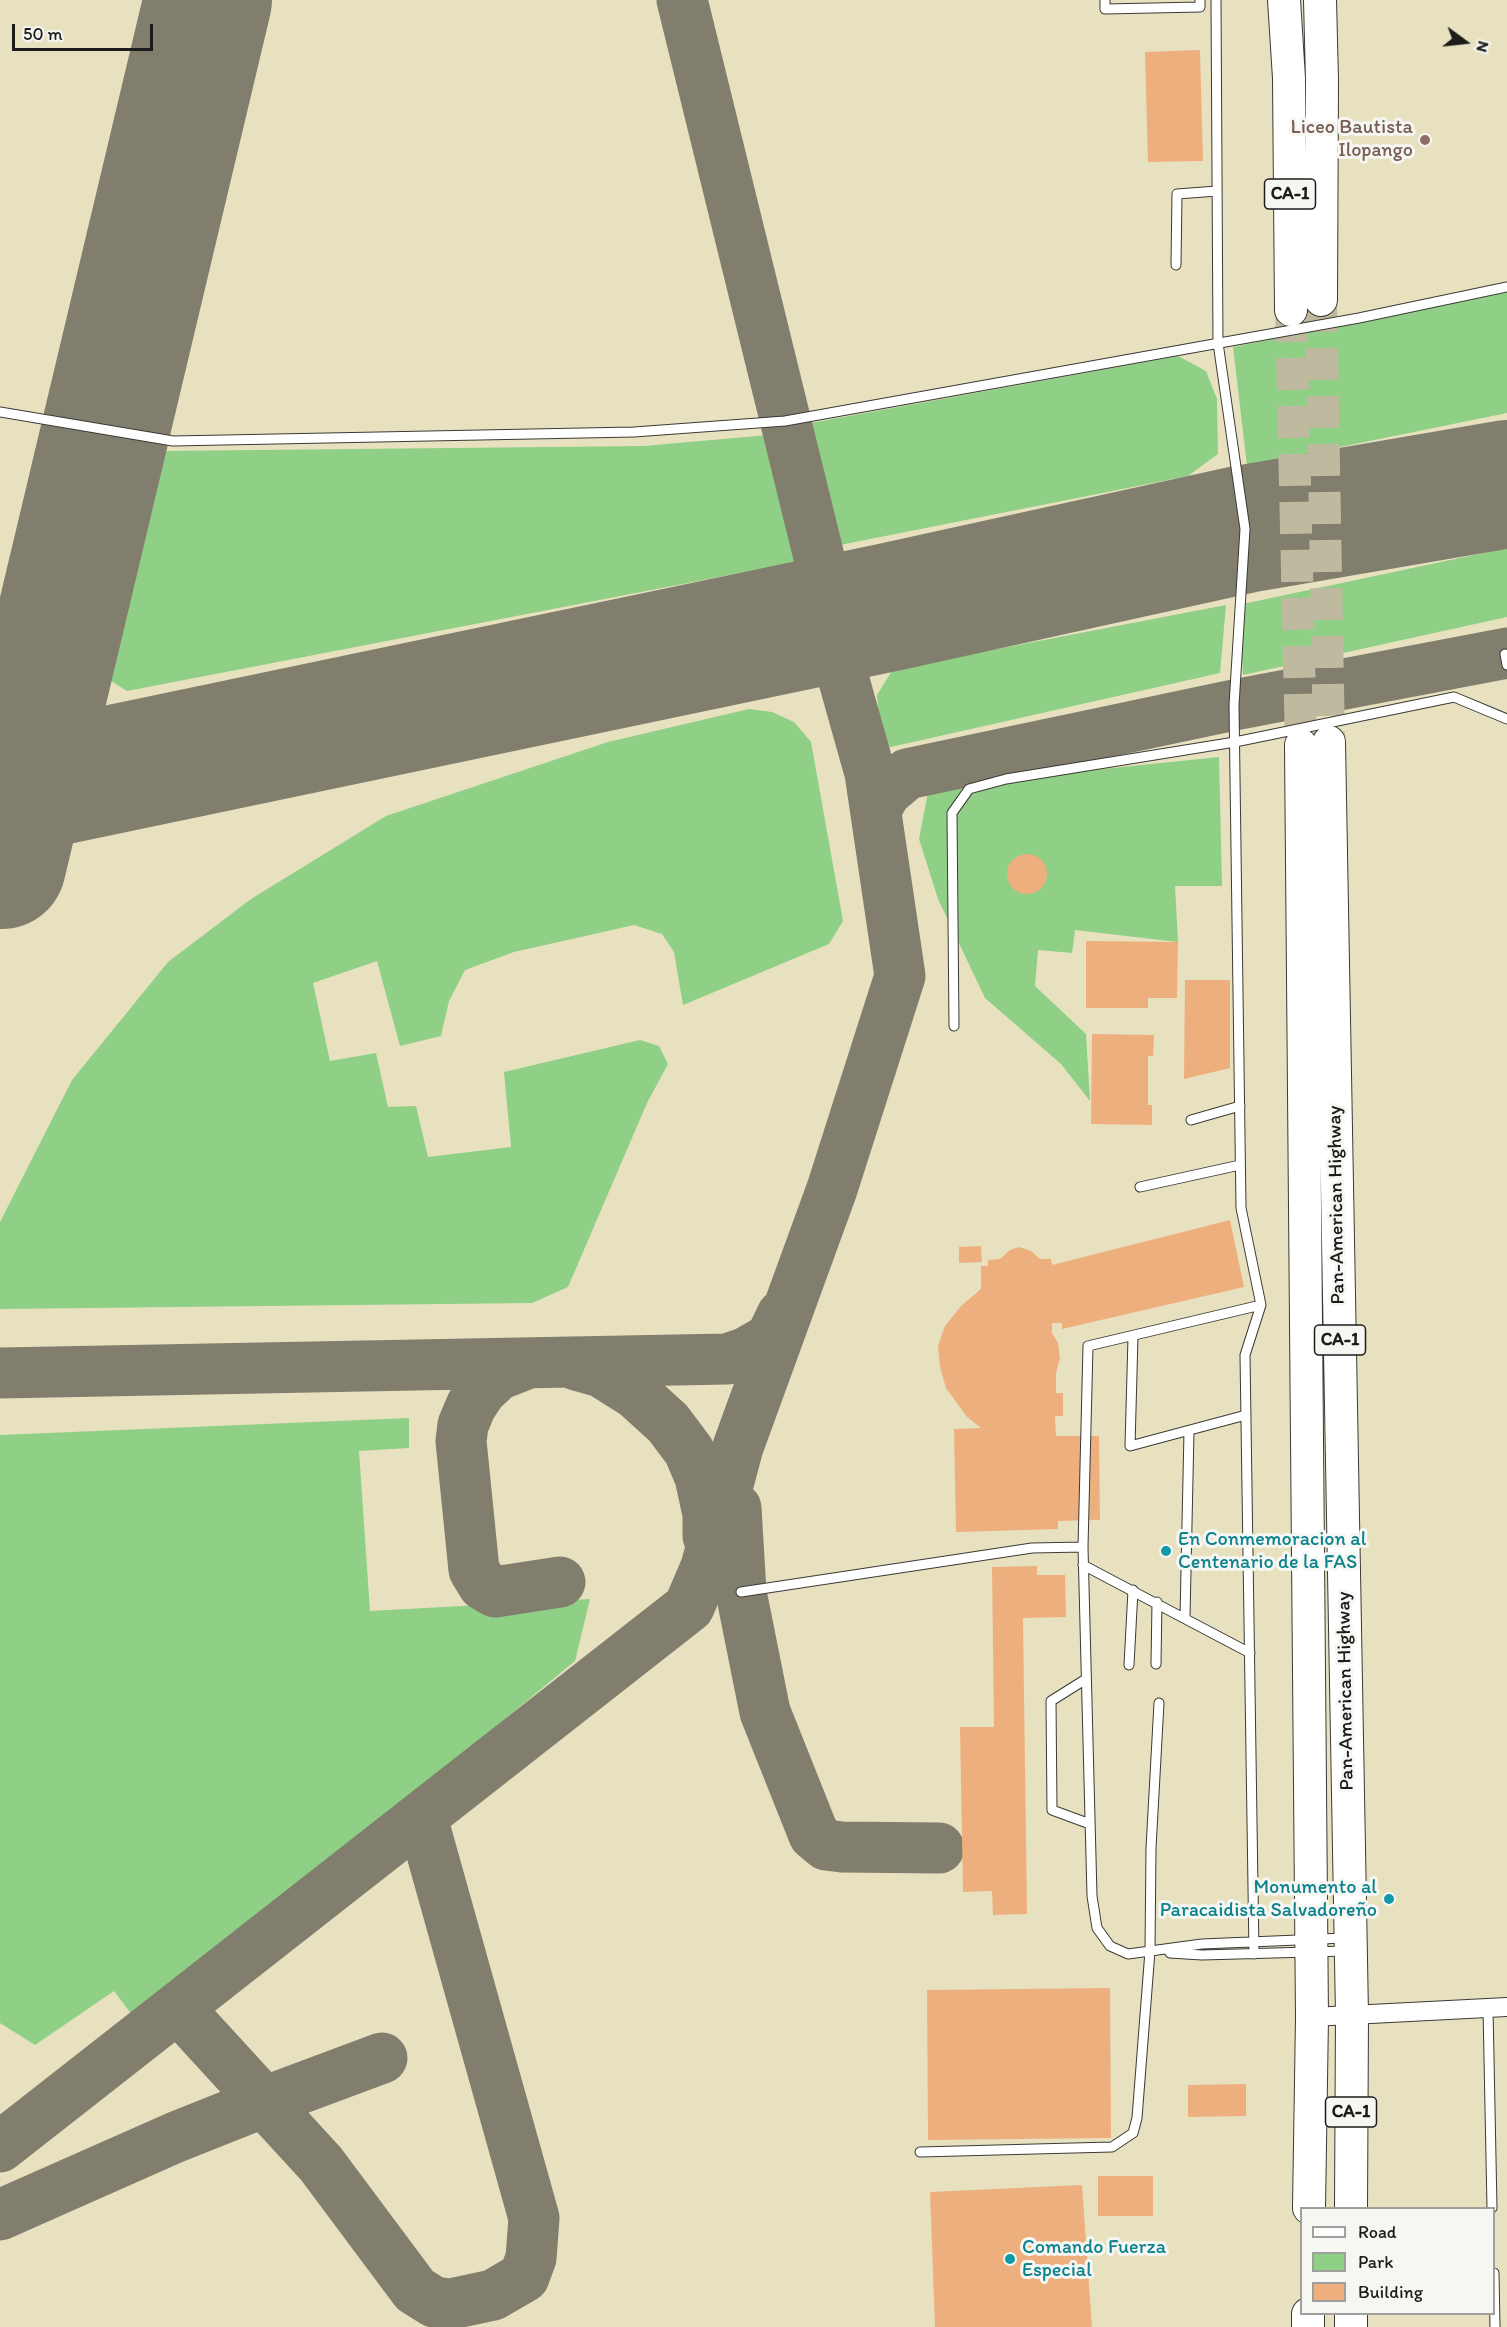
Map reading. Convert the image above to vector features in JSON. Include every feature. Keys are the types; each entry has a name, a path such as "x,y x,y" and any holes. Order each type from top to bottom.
{"highway":[{"name":"CA-1","path":"1284,0 1289,78 1291,310"},
{"name":"CA-1","path":"1320,0 1321,300"},
{"name":"Pan-American Highway","path":"1309,2207 1312,2017 1315,744 1352,2015 1351,2207"}],"street":[{"path":"1312,2017 1507,2007"}],"lane":[{"path":"1105,0 1105,9 1200,7 1200,0"},
{"path":"1216,0 1218,343 1245,529 1234,705 1241,1208 1261,1305 1245,1356 1254,1954"},
{"path":"1176,265 1177,194 1217,191"},
{"path":"0,412 173,441 634,432 785,421 1359,318 1507,286"},
{"path":"1505,654 1507,666"},
{"path":"954,1026 952,813 969,789 1006,779 1235,742 1454,697 1507,719"},
{"path":"1191,1120 1240,1106"},
{"path":"1140,1187 1240,1165"},
{"path":"1261,1305 1088,1346 1083,1565 1092,1896 1097,1928 1110,1946 1128,1954 1202,1944 1253,1942 1311,1946 1350,1944"},
{"path":"1133,1337 1130,1446 1246,1415"},
{"path":"1185,1617 1189,1431"},
{"path":"741,1592 1032,1548 1083,1547"},
{"path":"1083,1565 1250,1653"},
{"path":"1129,1665 1133,1590"},
{"path":"1156,1665 1157,1602"},
{"path":"1086,1679 1051,1701 1052,1810 1090,1824"},
{"path":"920,2152 1112,2147 1133,2133 1137,2118 1150,1951 1151,1848 1159,1703"},
{"path":"1150,1951 1202,1955 1254,1954 1311,1946 1350,1944"},
{"path":"1488,2008 1492,2207"}],"green space":[{"path":"1507,291 1507,413 1247,466 1233,347"},
{"path":"1178,356 1206,371 1217,399 1218,454 1188,476 835,546 805,424"},
{"path":"768,435 797,562 127,691 111,681 161,451 644,446"},
{"path":"1507,548 1507,617 1243,675 1238,605"},
{"path":"1226,605 1220,673 882,749 877,695 893,669"},
{"path":"749,709 772,712 794,722 811,742 843,921 829,944 683,1005 674,952 662,934 634,925 514,952 465,970 449,1001 441,1036 400,1046 377,961 313,983 330,1061 376,1053 388,1107 416,1106 428,1157 511,1147 504,1072 640,1040 659,1046 668,1064 647,1103 568,1287 532,1303 0,1309 0,1222 72,1080 168,962 251,899 386,816 608,742"},
{"path":"1219,757 1222,886 1175,886 1178,942 1075,930 1072,953 1038,950 1035,986 1086,1034 1090,1101 1061,1064 985,998 938,899 919,839 929,787"},
{"path":"409,1418 409,1448 359,1451 370,1611 590,1599 575,1661 138,2023 114,1991 35,2045 0,2023 0,1435"}],"building":[{"path":"1200,50 1203,161 1148,162 1145,52"},
{"path":"1027,854 1035,855 1041,860 1046,866 1046,882 1041,888 1035,893 1027,894 1019,893 1013,888 1008,882 1007,874 1008,866 1013,860 1019,855"},
{"path":"1086,941 1178,942 1177,998 1148,998 1148,1008 1086,1008"},
{"path":"1185,980 1230,980 1230,1068 1184,1079"},
{"path":"1092,1034 1154,1035 1153,1056 1148,1056 1148,1105 1152,1105 1152,1125 1091,1124"},
{"path":"1230,1220 1244,1287 1062,1329 1062,1323 1052,1323 1052,1333 1058,1343 1060,1358 1056,1373 1056,1393 1063,1393 1063,1416 1055,1416 1056,1436 1099,1436 1100,1520 1058,1521 1058,1529 956,1532 954,1429 981,1428 967,1417 946,1388 940,1367 938,1346 945,1326 961,1306 981,1289 981,1266 988,1266 988,1260 1000,1259 1010,1250 1019,1247 1031,1251 1040,1259 1051,1259 1052,1265"},
{"path":"981,1246 982,1262 959,1263 959,1247"},
{"path":"1037,1566 1037,1575 1065,1575 1066,1617 1023,1618 1027,1914 993,1915 992,1891 963,1892 960,1727 994,1727 992,1567"},
{"path":"1110,1988 1111,2138 928,2140 927,1990"},
{"path":"1246,2084 1246,2116 1188,2117 1188,2085"},
{"path":"1098,2176 1153,2176 1153,2216 1098,2216"},
{"name":"Comando Fuerza Especial","path":"1082,2185 1092,2327 935,2327 930,2192"}],"taxiway":[{"path":"682,0 834,618"},
{"path":"1493,487 1507,487"},
{"path":"841,670 843,650 850,633 862,619 890,607"},
{"path":"0,2147 689,1607 706,1567 738,1447 832,1189 900,976 870,773 841,670 831,653 817,642 796,635 767,632"},
{"path":"877,808 885,793 907,774 1234,705 1507,653"},
{"path":"5,851 27,809 58,781"},
{"path":"0,1373 727,1359 745,1353 771,1338 782,1315"},
{"path":"529,1363 498,1375 481,1391 471,1406 463,1425 461,1441 474,1570 483,1585 495,1592 560,1582"},
{"path":"576,1365 601,1372 636,1394 668,1423 689,1451 700,1477 708,1514 708,1536"},
{"path":"736,1508 741,1592 765,1712 814,1835 826,1845 842,1847 939,1848"},
{"path":"178,2008 321,2164 415,2290 434,2302 451,2304 493,2295 524,2277 531,2258 534,2218 422,1818"},
{"path":"0,2215 176,2137 382,2058"}],"runway":[{"path":"2,865 208,0"},
{"path":"0,793 890,607 1245,529 1507,484"}],"tunnel":[{"path":"1321,300 1329,742"},
{"path":"1291,310 1301,745"}],"place":[{"name":"Liceo Bautista Ilopango","path":"1425,140"},
{"name":"En Conmemoracion al Centenario de la FAS","path":"1166,1551"},
{"name":"Monumento al Paracaidista Salvadoreño","path":"1389,1899"},
{"name":"Comando Fuerza Especial","path":"1010,2259"}]}
